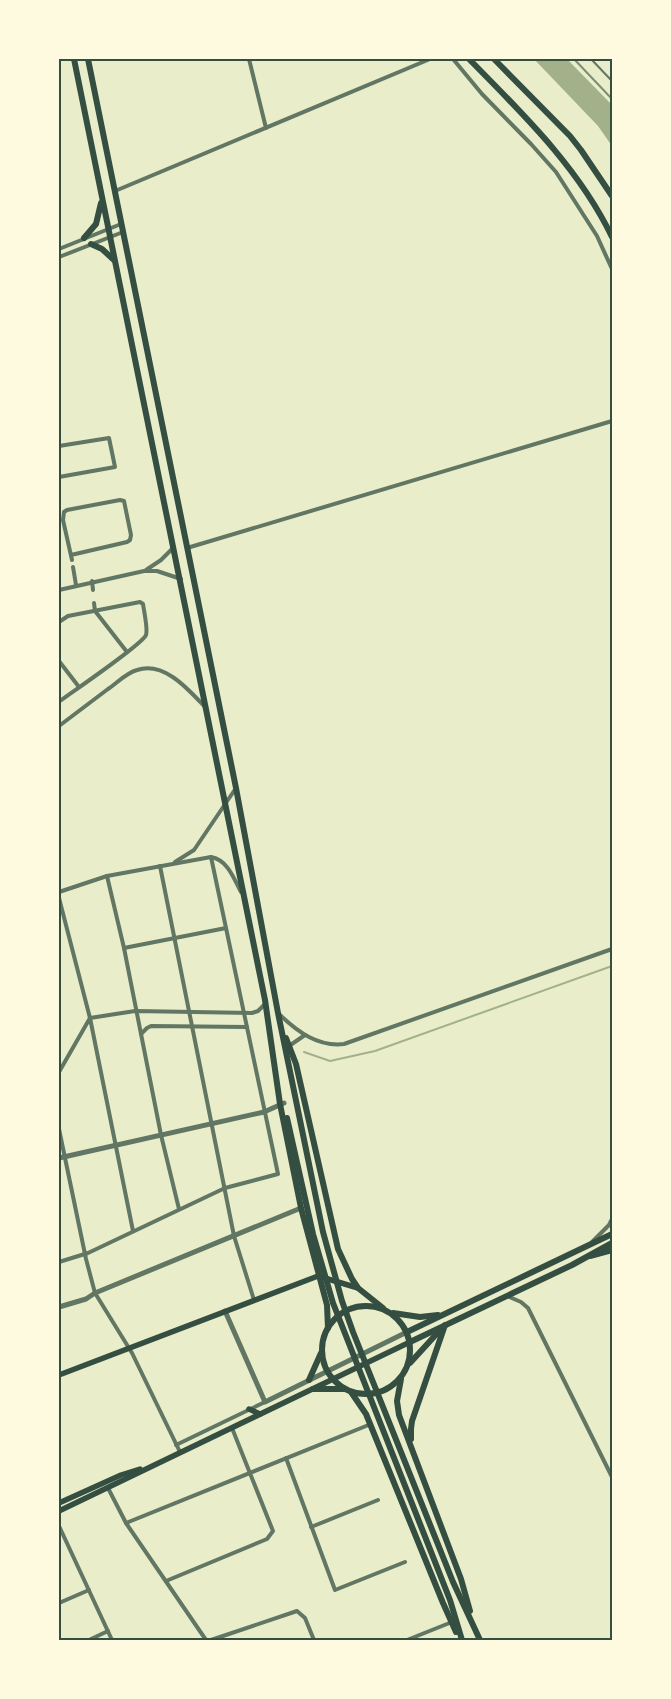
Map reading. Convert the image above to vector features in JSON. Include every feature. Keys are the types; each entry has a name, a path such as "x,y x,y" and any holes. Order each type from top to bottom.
{"main road":[{"path":"74,59 231,824 266,1003 300,1208 327,1305 328,1328"},
{"path":"88,59 236,788 278,1013 287,1045 323,1232 342,1301 353,1332 453,1582 480,1640"},
{"path":"470,59 554,149 591,199 612,238"},
{"path":"494,59 570,136 612,196"},
{"path":"84,238 96,224 102,197"},
{"path":"91,244 108,252 116,263"},
{"path":"231,824 234,823 239,826 248,852"},
{"path":"271,1037 278,1038 287,1045 296,1064 338,1248 352,1279 358,1288 391,1312 404,1316 446,1313"},
{"path":"282,1104 313,1234 331,1295 345,1336 450,1600 461,1640"},
{"path":"407,1332 612,1234"},
{"path":"59,1511 125,1481 151,1466 590,1256 612,1243"},
{"path":"314,1260 328,1260 338,1248"},
{"path":"590,1256 612,1250"},
{"path":"59,1375 318,1276 358,1288"},
{"path":"383,1308 367,1305 352,1308 338,1315 328,1328 322,1343 322,1352 327,1371 333,1380 347,1390 363,1408 371,1424 461,1640"},
{"path":"391,1312 398,1318 407,1332 410,1342 410,1357 402,1376 398,1393 398,1408 461,1579 476,1631"},
{"path":"408,1364 445,1325"},
{"path":"412,1448 410,1429 412,1421 445,1325"},
{"path":"309,1380 322,1352"},
{"path":"313,1389 347,1390 364,1394 378,1392 391,1386 402,1376"},
{"path":"249,1409 260,1414"},
{"path":"389,1469 398,1457 405,1456 416,1459"},
{"path":"59,1503 121,1475 151,1466"}],"street":[{"path":"249,59 266,128"},
{"path":"115,191 430,59"},
{"path":"453,59 482,94 556,172 597,236 612,269"},
{"path":"59,249 121,224"},
{"path":"59,256 123,232"},
{"path":"187,548 612,422"},
{"path":"59,446 109,438 115,467 59,477"},
{"path":"120,500 124,501 131,536 130,540 72,558 63,520 64,512 120,500"},
{"path":"144,571 161,560 174,546"},
{"path":"73,567 76,585"},
{"path":"59,590 144,571 157,571 181,579"},
{"path":"92,582 93,590"},
{"path":"59,622 68,616 138,602 143,604 147,634 127,652 60,701 59,699"},
{"path":"94,603 95,610 127,652"},
{"path":"59,661 79,687"},
{"path":"59,726 128,674 143,669 152,669 173,677 208,710"},
{"path":"171,864 194,850 236,788"},
{"path":"59,1262 85,1254 225,1188 278,1174 211,857"},
{"path":"59,892 107,876 211,857 222,861 228,868 246,901"},
{"path":"160,866 234,1236 254,1300"},
{"path":"107,876 124,948 161,1135 179,1209"},
{"path":"59,898 90,1018 133,1231"},
{"path":"124,948 226,928"},
{"path":"278,1013 305,1035 323,1043 344,1044 612,949"},
{"path":"90,1018 135,1011 244,1014 255,1012 266,1003"},
{"path":"59,1072 90,1018"},
{"path":"141,1034 151,1026 247,1027"},
{"path":"287,1045 305,1035"},
{"path":"62,1157 264,1112 282,1104"},
{"path":"59,1129 62,1157 95,1292 130,1348 180,1452"},
{"path":"59,1307 86,1299 95,1292 300,1208"},
{"path":"589,1245 612,1220"},
{"path":"507,1296 521,1302 528,1308 612,1477"},
{"path":"225,1311 265,1402"},
{"path":"176,1445 407,1332"},
{"path":"126,1523 371,1424"},
{"path":"166,1581 271,1536 272,1526 232,1428"},
{"path":"286,1458 335,1590 406,1562"},
{"path":"108,1488 126,1523 206,1640"},
{"path":"311,1527 378,1500"},
{"path":"59,1526 112,1640"},
{"path":"59,1603 89,1590"},
{"path":"211,1640 297,1611 305,1618 314,1640"},
{"path":"407,1640 452,1622"},
{"path":"89,1640 108,1632"}],"lane":[{"path":"591,59 612,81"}],"shaded area":[{"path":"534,59 567,59 612,105 612,146 598,126"}],"waterway":[{"path":"304,1052 330,1061 375,1051 612,966"}],"railway":[{"path":"574,59 612,99"}]}
